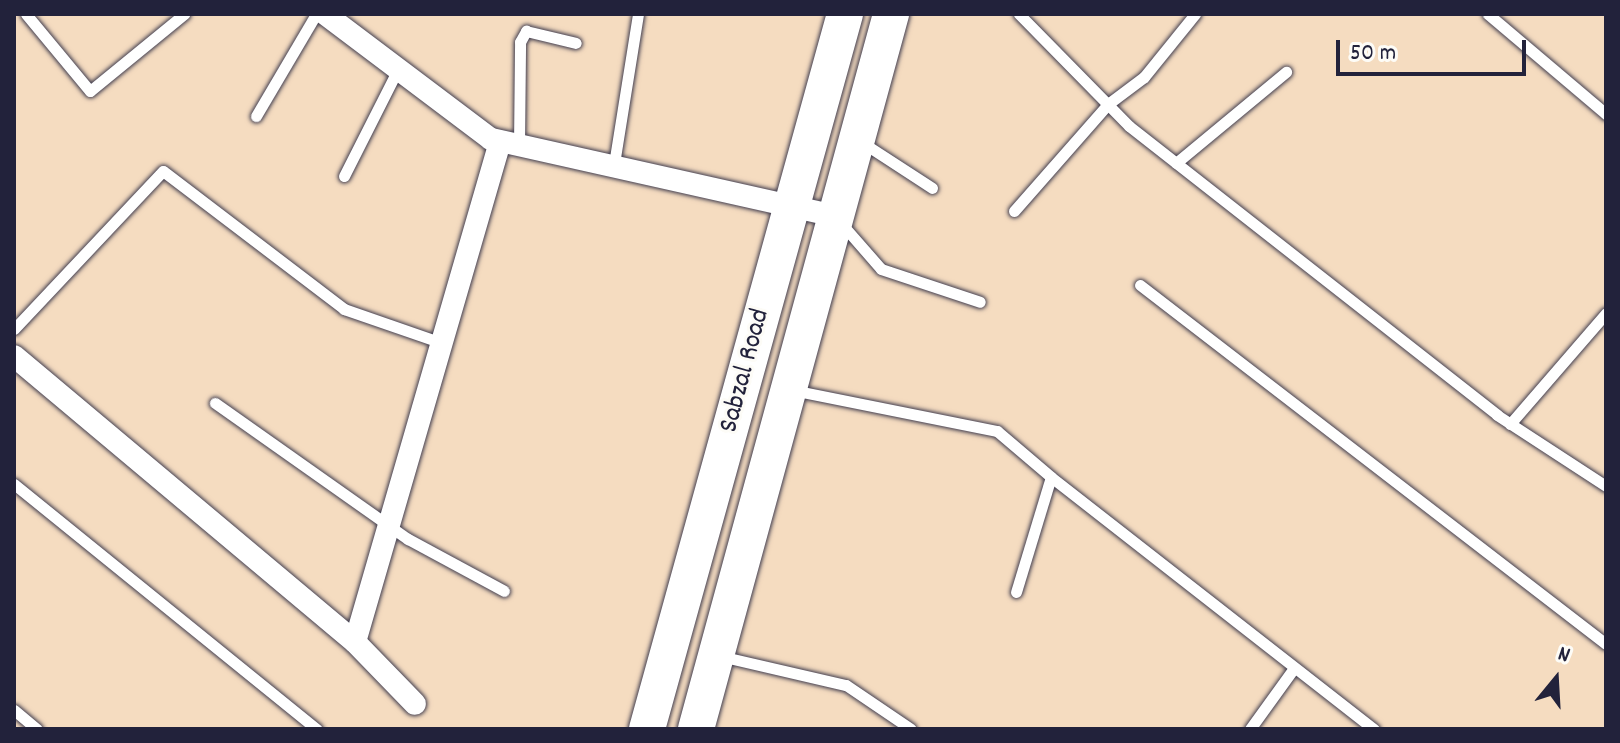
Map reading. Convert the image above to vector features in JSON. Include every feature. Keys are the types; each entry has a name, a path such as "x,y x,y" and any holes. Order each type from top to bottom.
{"main road":[{"name":"Sabzal Road","path":"647,729 845,14"},
{"name":"Sabzal Road","path":"696,729 891,14"}],"street":[{"path":"325,14 398,69 509,143 614,164 835,216"},
{"path":"355,642 442,343 509,143"},
{"path":"14,356 355,642 415,704"}],"lane":[{"path":"26,14 90,91 184,14"},
{"path":"256,116 316,14"},
{"path":"614,164 638,14"},
{"path":"1019,14 1108,104 1176,163 1510,424 1606,486"},
{"path":"1014,211 1108,104 1144,77 1195,14"},
{"path":"1488,14 1606,114"},
{"path":"509,143 520,42 526,31 576,43"},
{"path":"344,176 398,69"},
{"path":"1176,163 1286,72"},
{"path":"857,139 932,188"},
{"path":"14,329 163,171 344,309 442,343"},
{"path":"835,216 881,269 980,302"},
{"path":"1140,285 1606,644"},
{"path":"1510,424 1606,313"},
{"path":"789,390 997,431 1051,477 1374,729"},
{"path":"215,403 408,539 504,591"},
{"path":"1016,592 1051,477"},
{"path":"14,484 317,729"},
{"path":"716,655 846,685 911,729"},
{"path":"1250,729 1294,668"},
{"path":"14,710 37,729"}]}
